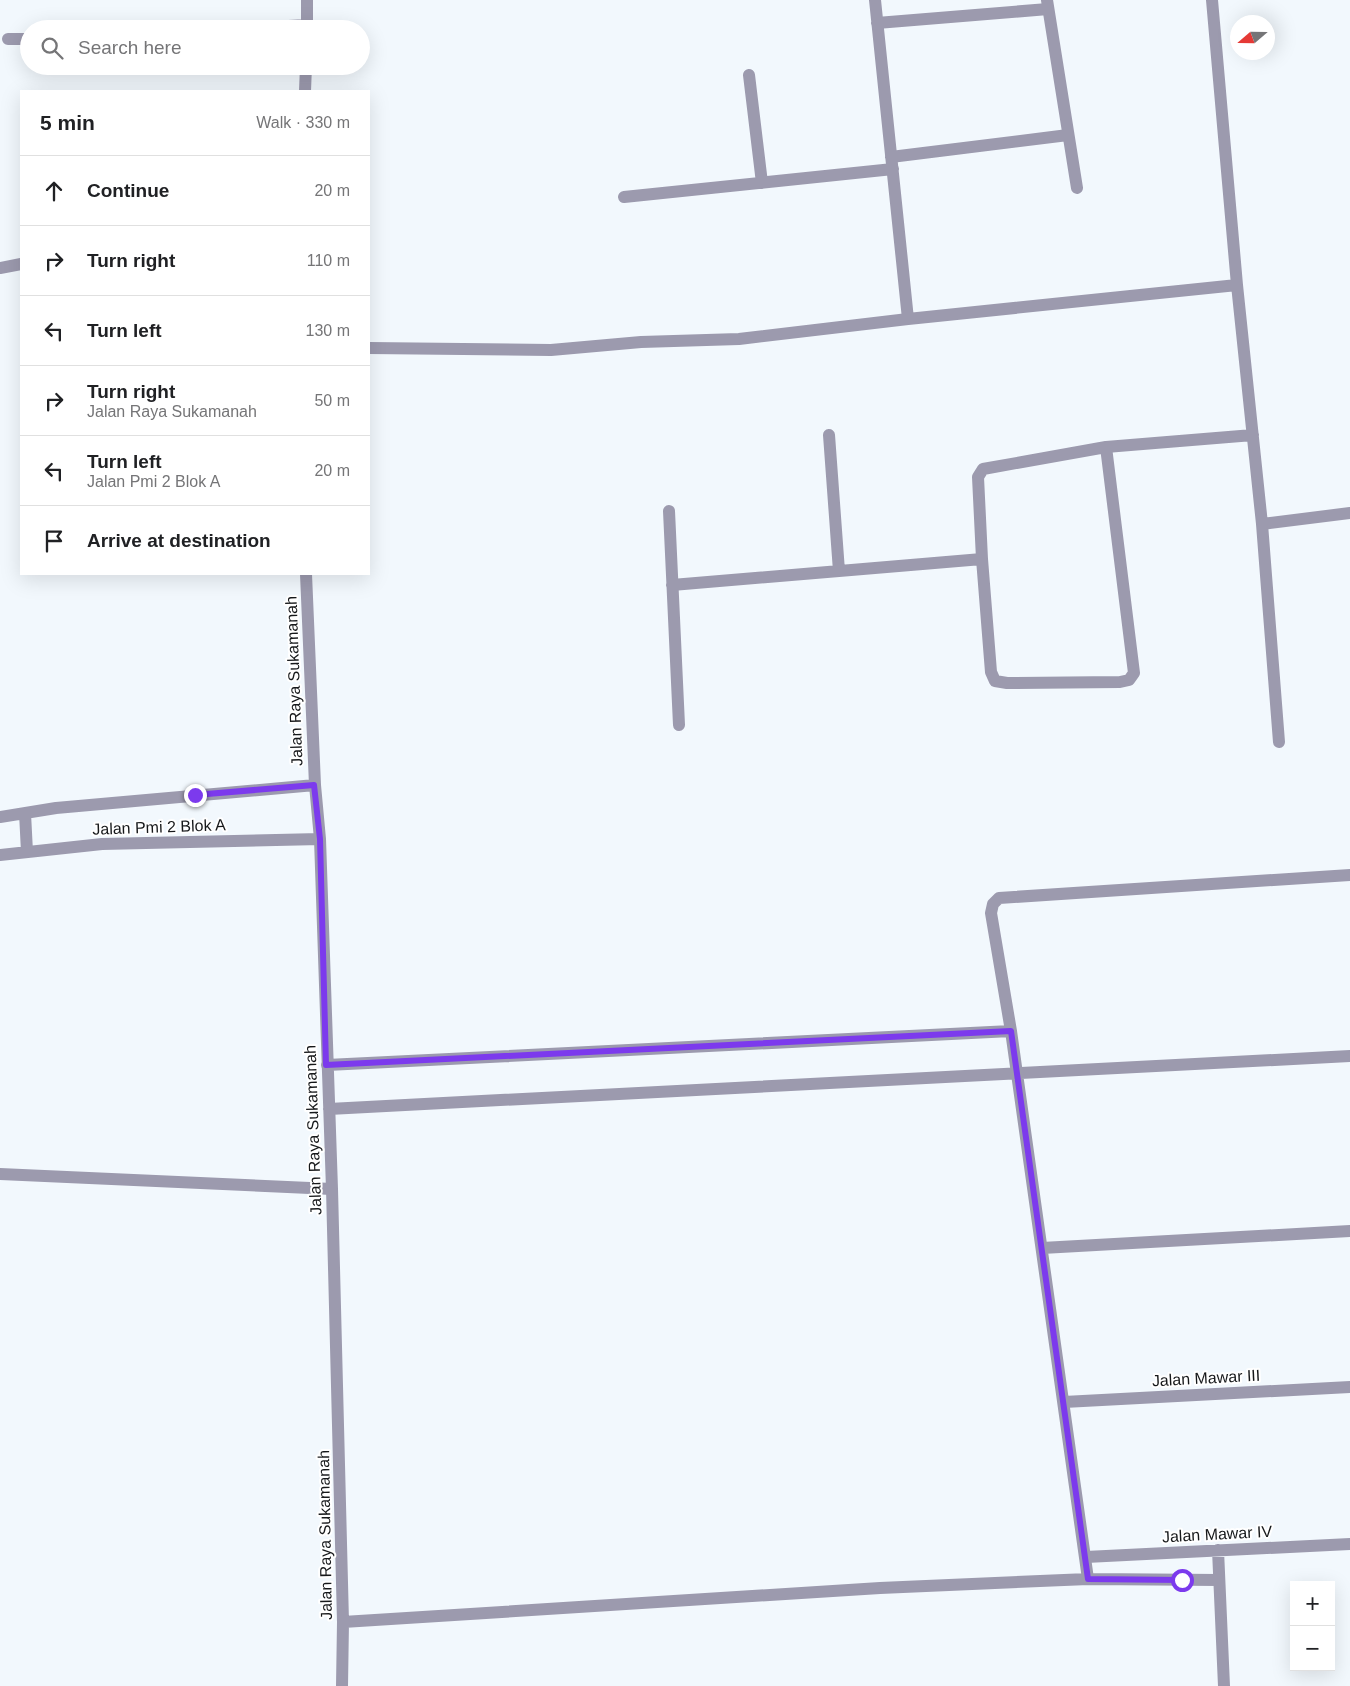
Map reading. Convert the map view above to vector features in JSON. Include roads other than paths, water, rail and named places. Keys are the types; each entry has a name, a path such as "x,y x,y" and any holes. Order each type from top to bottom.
{"street":[{"path":"308,0 308,20"},
{"path":"875,0 908,319"},
{"path":"1212,0 1237,285 1262,524 1279,742"},
{"path":"877,23 1048,4 1077,188"},
{"path":"8,39 20,38"},
{"path":"305,90 306,75"},
{"path":"749,75 762,182"},
{"path":"624,197 762,182 1068,135"},
{"path":"0,268 20,264"},
{"path":"370,348 551,350 641,342 739,339 908,319 1237,285"},
{"path":"1106,447 1134,673 1129,680 1120,682 1007,683 995,681 991,672 982,559 978,477 983,469 1106,447 1253,434"},
{"path":"829,435 839,571"},
{"path":"669,511 679,725"},
{"path":"1262,524 1350,513"},
{"path":"672,585 982,559"},
{"name":"Jalan Raya Sukamanah","path":"306,575 314,785 320,839 326,1065 332,1189 344,1622 342,1686"},
{"name":"Jalan Pmi 2 Blok A","path":"0,817 66,807 314,785"},
{"path":"25,813 27,852"},
{"name":"Jalan Pmi 2 Blok A","path":"0,855 102,844 320,839"},
{"path":"1088,1579 1011,1031 991,913 993,904 999,898 1350,876"},
{"path":"326,1065 1011,1031"},
{"path":"329,1109 1350,1056"},
{"path":"0,1174 332,1189"},
{"path":"1042,1248 1350,1231"},
{"name":"Jalan Mawar III","path":"1064,1402 1350,1387"},
{"name":"Jalan Mawar IV","path":"1086,1557 1350,1544"},
{"path":"1218,1550 1224,1686"},
{"path":"344,1622 880,1588 1088,1579 1219,1580"}]}
